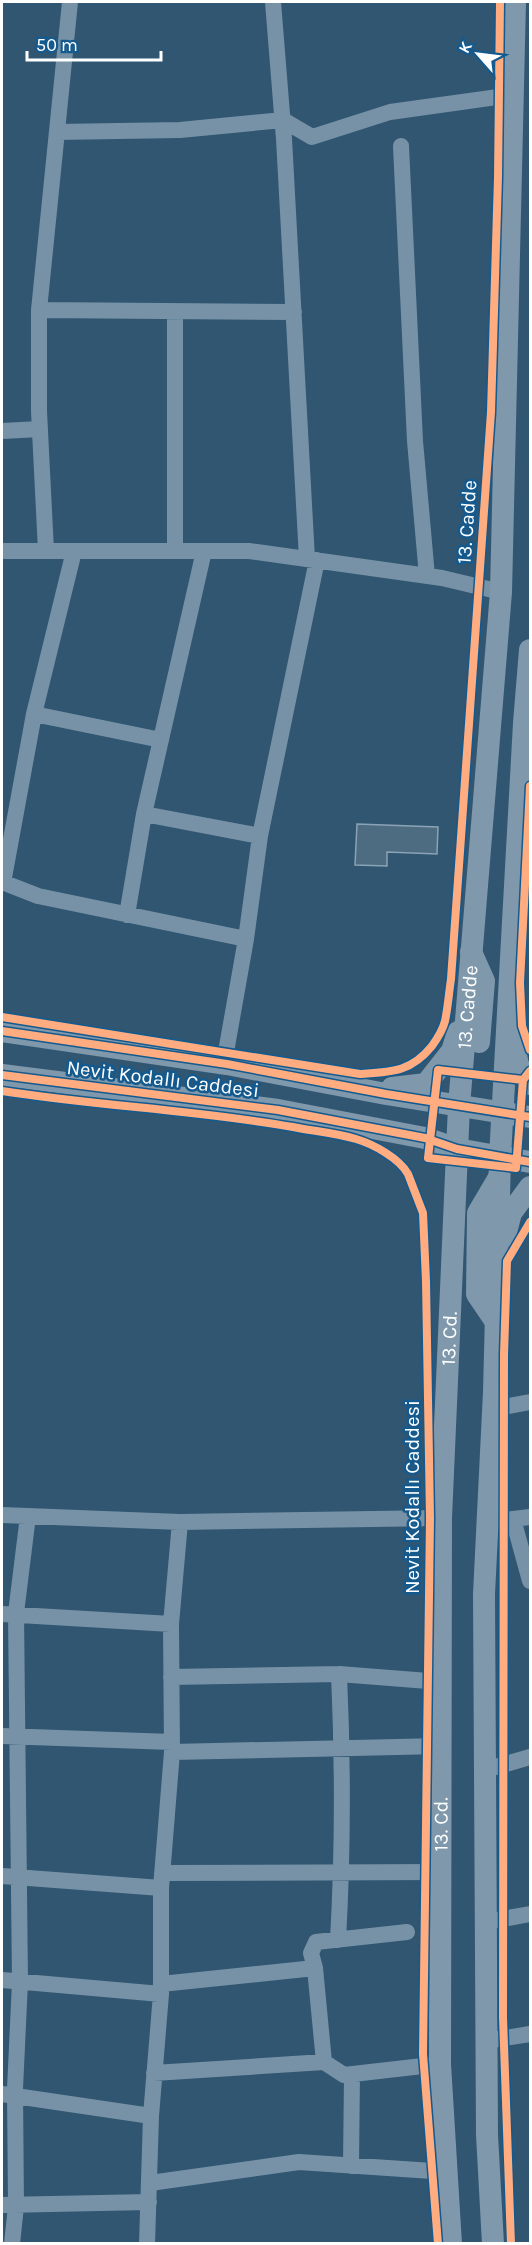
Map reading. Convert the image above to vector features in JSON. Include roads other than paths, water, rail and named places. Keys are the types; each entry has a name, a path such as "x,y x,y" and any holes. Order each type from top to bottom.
{"main road":[{"name":"13. Cadde","path":"461,1080 501,592 515,2"},
{"path":"493,2244 487,2135 484,1594 496,1322 500,1167 531,650"},
{"path":"461,1080 478,1057 484,981 471,951"},
{"path":"369,1091 426,1084 452,1051 466,1008"},
{"path":"508,1018 518,1065 531,1084"},
{"name":"Nevit Kodallı Caddesi","path":"2,1031 227,1064 369,1091 531,1117"},
{"name":"Nevit Kodallı Caddesi","path":"2,1076 278,1110 425,1138 500,1167 531,1162"},
{"name":"13. Cd.","path":"451,2244 440,2064 441,1518 461,1080"},
{"path":"496,1322 477,1294 478,1214 500,1167"},
{"path":"497,1260 511,1213 531,1187"}],"street":[{"path":"46,551 40,429 39,310 70,2"},
{"path":"227,1064 226,1052 246,939 260,836 312,560 273,2"},
{"path":"57,132 180,130 283,120 312,137 390,112 513,95"},
{"path":"401,146 415,441 427,576"},
{"path":"39,310 294,312"},
{"path":"175,311 175,551"},
{"path":"2,431 40,429"},
{"path":"2,568 3,550 249,550 427,576 501,592"},
{"path":"74,551 34,714 2,882 38,896 246,939"},
{"path":"126,915 144,814 204,551"},
{"path":"34,714 161,740"},
{"path":"144,814 260,836"},
{"path":"492,1409 531,1402"},
{"path":"2,1515 180,1522 441,1518"},
{"path":"12,2244 9,2206 8,2095 20,1982 10,1877 9,1613 28,1516"},
{"path":"487,1522 531,1517"},
{"path":"513,1519 531,1581"},
{"path":"147,2244 151,2116 161,1989 161,1880 172,1747 171,1624 180,1522"},
{"path":"9,1613 171,1624"},
{"path":"338,1940 342,1872 343,1749 339,1674"},
{"path":"171,1677 339,1674 441,1682"},
{"path":"10,1736 172,1747 343,1749 441,1746"},
{"path":"485,1770 531,1757"},
{"path":"10,1877 161,1880 342,1872 441,1872"},
{"path":"486,1922 531,1914"},
{"path":"324,2062 315,1968 311,1953 316,1942 407,1932"},
{"path":"2,1980 161,1989 315,1968"},
{"path":"486,2042 531,2034"},
{"path":"154,2073 324,2062 344,2075 440,2064"},
{"path":"351,2166 352,2074"},
{"path":"8,2095 151,2116"},
{"path":"150,2183 299,2162 447,2172"},
{"path":"9,2206 149,2202"}]}
